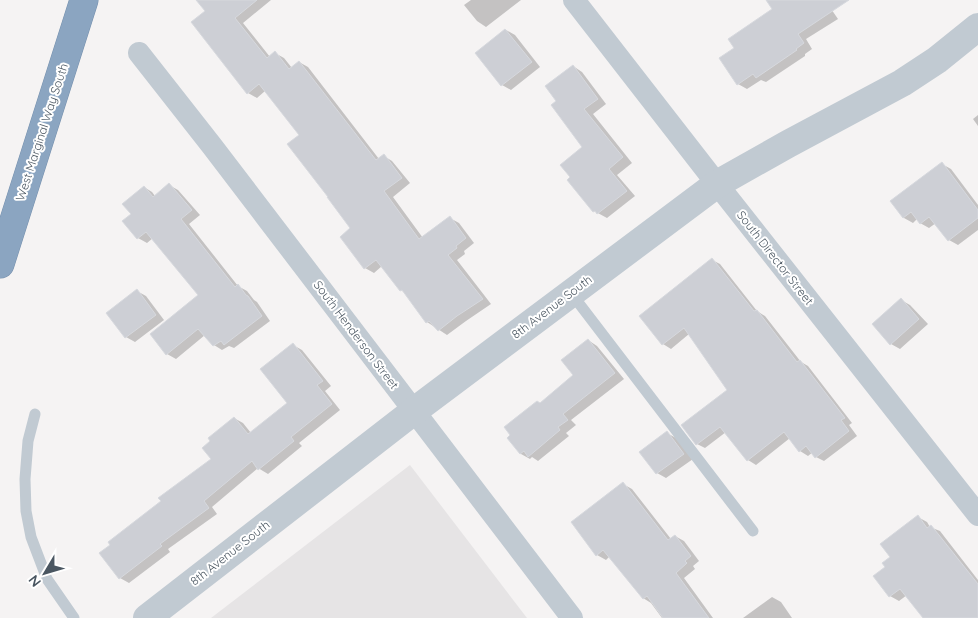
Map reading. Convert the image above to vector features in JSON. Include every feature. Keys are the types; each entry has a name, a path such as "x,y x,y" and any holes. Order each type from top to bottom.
{"highway":[{"name":"West Marginal Way South","path":"0,264 84,0"}],"street":[{"name":"South Director Street","path":"574,0 978,515"},
{"name":"8th Avenue South","path":"146,618 414,411 717,184 902,83 937,60 978,27"},
{"name":"South Henderson Street","path":"139,53 572,618"}],"lane":[{"path":"571,293 753,531"},
{"path":"35,414 28,441 25,479 26,511 31,537 47,579 74,618"}],"shaded area":[{"path":"410,465 527,618 211,618"}],"building":[{"path":"196,0 257,0 235,18 267,58 275,51 289,69 299,61 376,160 384,154 402,178 384,191 419,239 450,216 466,238 448,255 483,299 438,331 429,321 426,323 402,290 400,291 376,260 364,269 340,237 350,228 287,144 299,135 259,84 247,94 191,22 205,11"},
{"path":"766,0 849,0 798,34 804,43 797,50 756,78 753,74 737,85 719,58 734,48 728,39 772,9"},
{"path":"505,29 532,62 501,86 475,53"},
{"path":"573,65 598,99 584,109 623,157 609,169 627,191 597,214 595,211 593,212 567,180 570,177 560,165 582,147 551,105 556,101 545,86"},
{"path":"942,162 978,210 978,218 948,241 929,217 920,224 911,212 903,218 890,201"},
{"path":"169,183 192,210 181,219 235,287 238,284 262,316 224,345 221,341 213,346 198,329 166,355 150,334 198,295 146,232 137,239 122,221 131,214 122,204 144,186 153,197"},
{"path":"712,258 754,311 757,310 797,362 800,360 845,418 841,420 849,431 815,458 806,446 799,452 784,432 747,461 720,427 696,445 681,425 727,390 684,328 662,345 639,316"},
{"path":"137,289 156,315 125,338 106,313"},
{"path":"901,298 919,319 890,345 872,324"},
{"path":"588,339 615,373 563,414 568,420 558,427 560,430 528,457 524,451 520,454 507,438 510,435 504,427 537,401 540,403 573,375 561,360"},
{"path":"293,343 323,381 317,385 332,404 291,437 294,441 258,470 252,461 204,501 209,508 160,544 162,546 119,579 99,553 110,545 108,542 161,501 158,498 211,459 202,448 210,441 208,438 234,417 248,434 287,403 260,369"},
{"path":"667,431 684,454 656,474 639,452"},
{"path":"623,482 668,540 675,535 691,556 685,561 687,563 676,573 709,618 663,618 647,596 643,599 603,550 596,556 571,522"},
{"path":"918,515 927,528 931,525 978,584 978,618 923,618 900,589 889,597 873,576 885,567 882,563 890,557 880,544"}]}
